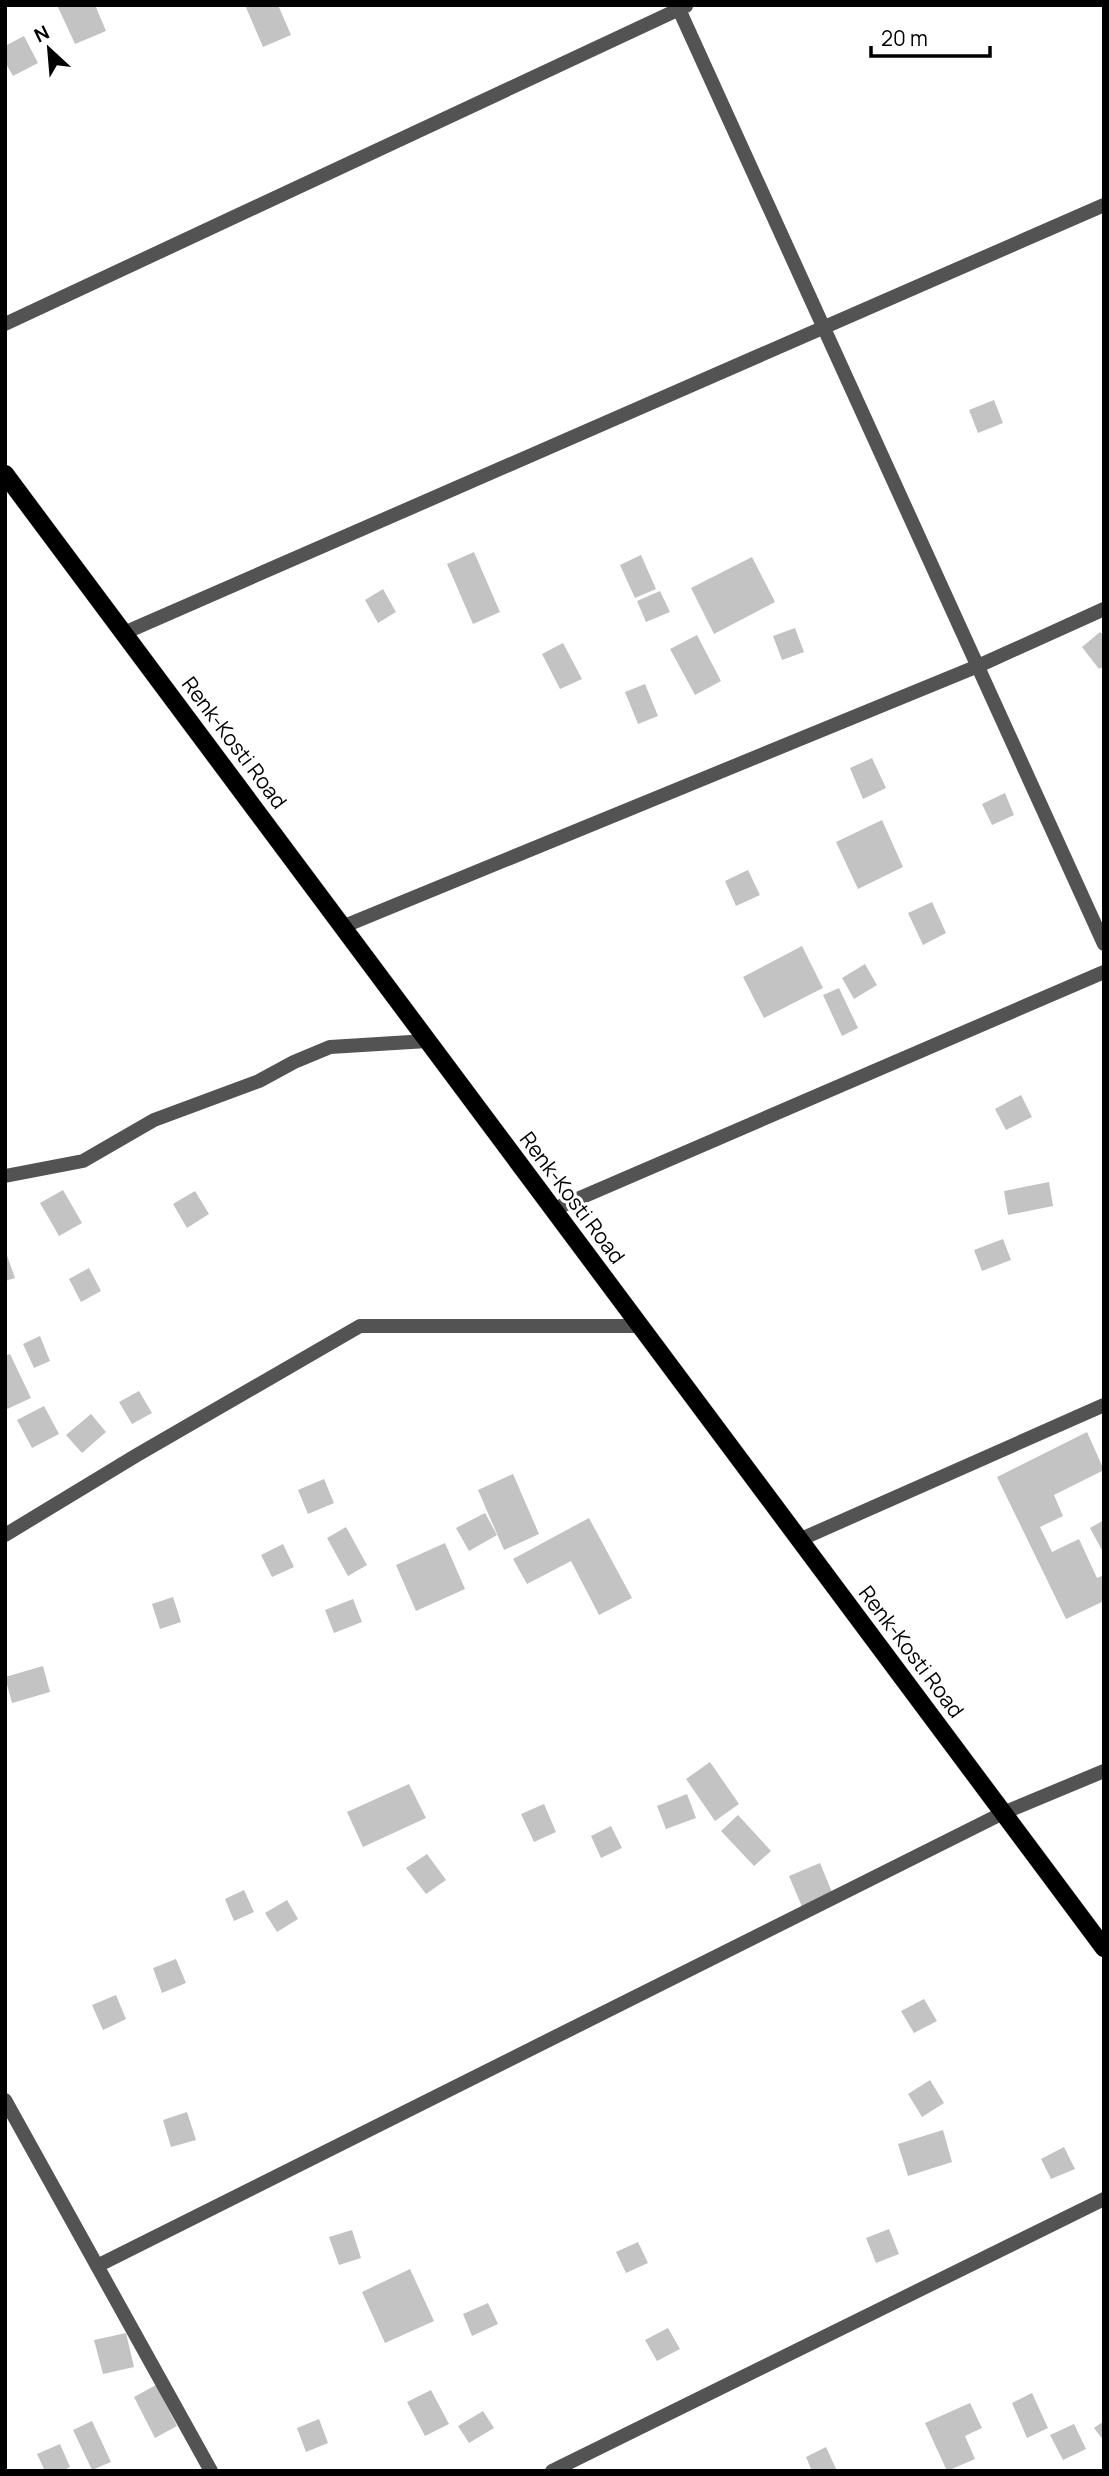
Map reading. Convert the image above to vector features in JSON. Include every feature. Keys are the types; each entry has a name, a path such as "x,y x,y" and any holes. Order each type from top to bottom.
{"main road":[{"name":"Renk-Kosti Road","path":"5,474 1104,1948"}],"street":[{"path":"5,324 681,7 823,327 1104,944"},
{"path":"124,633 1104,205"},
{"path":"342,927 978,666 1104,609"},
{"path":"552,1210 1104,972"},
{"path":"5,1176 83,1161 154,1120 259,1081 330,1047 427,1041"},
{"path":"5,1535 360,1326 639,1326"},
{"path":"799,1540 1104,1405"},
{"path":"97,2266 1003,1813 1104,1771"},
{"path":"5,2100 211,2471"},
{"path":"552,2471 1104,2199"}],"building":[{"path":"57,5 95,5 106,31 75,44"},
{"path":"245,5 278,5 291,35 263,47"},
{"path":"24,36 38,63 13,76 5,62 5,46"},
{"path":"994,400 1003,423 978,433 969,410"},
{"path":"474,552 500,612 473,624 447,564"},
{"path":"641,555 656,589 635,598 620,565"},
{"path":"752,557 775,602 714,634 691,588"},
{"path":"383,589 396,612 378,623 365,600"},
{"path":"660,591 670,612 646,622 637,601"},
{"path":"795,628 804,652 782,660 773,636"},
{"path":"1100,632 1104,636 1104,666 1099,669 1082,647"},
{"path":"697,635 721,681 695,695 670,649"},
{"path":"563,643 582,679 560,689 542,654"},
{"path":"645,684 658,716 638,724 625,692"},
{"path":"872,758 886,788 863,799 850,768"},
{"path":"1005,793 1014,815 992,825 982,804"},
{"path":"882,820 903,867 858,889 836,842"},
{"path":"748,870 760,895 736,906 725,881"},
{"path":"932,902 946,933 923,945 908,913"},
{"path":"802,946 823,988 764,1018 743,977"},
{"path":"865,964 877,985 854,999 842,978"},
{"path":"839,988 858,1028 842,1036 823,995"},
{"path":"1021,1095 1032,1117 1006,1130 995,1109"},
{"path":"1049,1182 1053,1206 1008,1215 1004,1191"},
{"path":"63,1190 82,1223 59,1236 40,1203"},
{"path":"195,1191 209,1214 187,1228 173,1204"},
{"path":"1003,1239 1011,1260 982,1271 974,1250"},
{"path":"5,1250 15,1278 5,1281"},
{"path":"89,1268 101,1291 81,1302 69,1279"},
{"path":"40,1336 50,1361 34,1368 23,1344"},
{"path":"10,1354 31,1398 5,1410 5,1356"},
{"path":"139,1391 152,1413 132,1424 119,1402"},
{"path":"44,1406 59,1434 32,1448 17,1420"},
{"path":"91,1414 106,1432 82,1453 66,1435"},
{"path":"1087,1432 1104,1470 1054,1495 1063,1516 1040,1527 1052,1552 1079,1539 1097,1578 1104,1575 1104,1601 1066,1619 997,1477"},
{"path":"513,1474 539,1534 504,1550 478,1490"},
{"path":"324,1479 334,1503 308,1514 298,1490"},
{"path":"485,1513 497,1535 469,1551 456,1528"},
{"path":"589,1518 632,1598 599,1615 571,1561 527,1584 513,1559"},
{"path":"1104,1520 1104,1554 1090,1528"},
{"path":"346,1527 367,1565 348,1576 327,1538"},
{"path":"445,1543 465,1589 416,1611 396,1565"},
{"path":"283,1544 294,1567 272,1577 261,1555"},
{"path":"173,1597 181,1622 160,1629 152,1604"},
{"path":"353,1599 362,1622 334,1633 325,1610"},
{"path":"43,1666 50,1692 12,1703 5,1677"},
{"path":"710,1762 739,1804 715,1821 686,1779"},
{"path":"409,1784 426,1818 363,1847 347,1812"},
{"path":"687,1794 696,1818 666,1829 657,1806"},
{"path":"544,1804 556,1832 534,1842 521,1814"},
{"path":"738,1815 771,1851 754,1866 721,1831"},
{"path":"611,1826 622,1848 601,1858 591,1836"},
{"path":"427,1854 446,1880 426,1894 406,1868"},
{"path":"820,1863 834,1897 803,1909 789,1876"},
{"path":"244,1890 254,1912 234,1921 225,1899"},
{"path":"287,1900 298,1919 277,1932 265,1913"},
{"path":"176,1959 186,1983 162,1993 153,1968"},
{"path":"116,1995 126,2019 103,2030 92,2005"},
{"path":"924,1999 937,2021 914,2033 901,2011"},
{"path":"930,2080 944,2103 922,2117 908,2094"},
{"path":"187,2112 196,2140 171,2147 163,2120"},
{"path":"943,2130 952,2162 908,2176 898,2144"},
{"path":"1064,2147 1075,2169 1051,2179 1041,2159"},
{"path":"889,2229 899,2254 876,2263 866,2238"},
{"path":"352,2230 361,2258 339,2265 329,2237"},
{"path":"638,2242 648,2263 626,2273 616,2252"},
{"path":"410,2269 434,2321 385,2343 362,2292"},
{"path":"488,2303 498,2324 472,2336 463,2314"},
{"path":"668,2328 680,2349 657,2361 645,2340"},
{"path":"126,2333 134,2367 103,2374 94,2340"},
{"path":"156,2385 177,2426 155,2438 134,2397"},
{"path":"431,2390 449,2424 425,2436 407,2402"},
{"path":"1032,2393 1048,2428 1027,2438 1012,2403"},
{"path":"970,2403 982,2428 965,2436 975,2459 947,2471 925,2423"},
{"path":"483,2411 494,2428 469,2443 458,2426"},
{"path":"319,2419 328,2443 306,2452 297,2428"},
{"path":"92,2421 111,2462 92,2470 73,2430"},
{"path":"1104,2421 1104,2441 1094,2428"},
{"path":"1074,2424 1086,2449 1063,2460 1050,2435"},
{"path":"60,2444 70,2467 62,2471 45,2471 37,2454"},
{"path":"826,2447 837,2471 812,2471 806,2457"}]}
